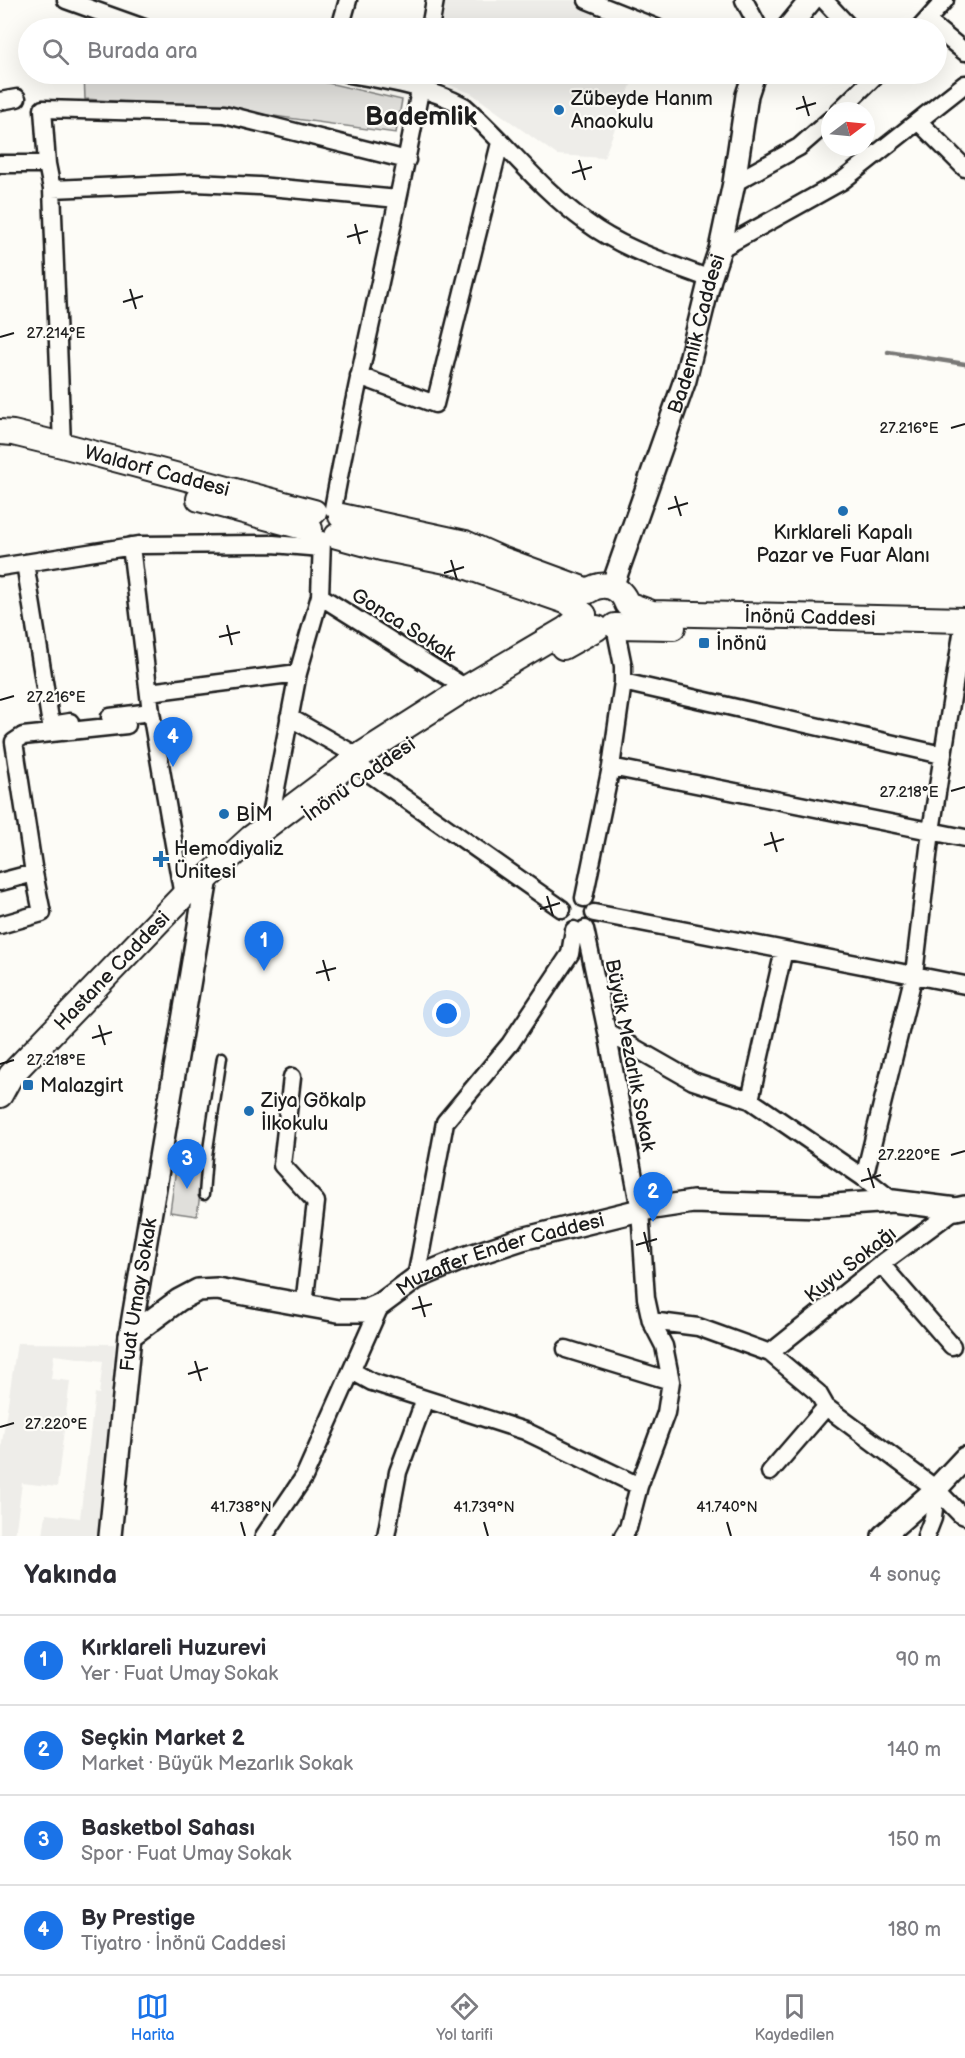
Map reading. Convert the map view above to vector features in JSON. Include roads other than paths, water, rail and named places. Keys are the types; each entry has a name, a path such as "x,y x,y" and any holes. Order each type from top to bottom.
{"main road":[{"name":"Waldorf Caddesi","path":"0,432 62,445 326,527 381,548 456,563 568,602 599,623"},
{"name":"Waldorf Caddesi","path":"0,446 44,454 326,527 465,543 501,559 605,592"},
{"path":"605,592 626,615 599,623 582,603 605,592"},
{"name":"İnönü Caddesi","path":"605,592 652,613 964,629"},
{"name":"İnönü Caddesi","path":"207,878 251,838 362,764 466,688 566,629 599,623 964,629"},
{"name":"İnönü Caddesi","path":"207,878 261,848 362,764 599,623"},
{"name":"Hastane Caddesi","path":"4,1083 183,896 207,878"}],"street":[{"path":"66,0 85,4 119,18"},
{"path":"343,18 348,0"},
{"path":"432,18 435,0"},
{"path":"587,0 632,18"},
{"path":"744,0 754,18"},
{"path":"796,18 811,0"},
{"path":"824,0 841,18"},
{"path":"930,18 945,0"},
{"path":"947,40 965,52"},
{"path":"269,825 298,673 320,596 326,527 398,199 420,84"},
{"path":"426,84 464,106 565,207 587,224 620,243 710,279"},
{"name":"Bademlik Caddesi","path":"605,592 685,380 710,279 720,249 751,84"},
{"path":"848,102 867,84"},
{"path":"720,249 842,181 964,86"},
{"path":"0,101 18,98"},
{"path":"62,445 52,189 43,109 224,114 406,160"},
{"path":"918,121 965,168"},
{"path":"734,183 799,147 821,128"},
{"path":"359,376 435,404 501,143"},
{"path":"0,164 48,164"},
{"path":"52,189 195,183 259,186 398,199"},
{"path":"0,567 131,546 273,544 326,527"},
{"path":"131,546 151,712 183,896"},
{"path":"25,563 51,724 151,712"},
{"name":"Gonca Sokak","path":"320,596 466,688"},
{"path":"584,898 611,767 623,682 623,666 599,623"},
{"path":"864,1178 914,974 942,755 964,629"},
{"path":"149,692 298,673"},
{"path":"623,682 942,755"},
{"path":"290,717 362,764 562,909"},
{"path":"0,925 42,913 14,742 23,736 127,725"},
{"path":"611,767 965,838"},
{"path":"0,882 34,873"},
{"name":"Fuat Umay Sokak","path":"110,1536 130,1336 207,878"},
{"path":"416,1278 445,1122 510,1044 570,954 579,929 592,921 594,913 592,905 579,897 568,900 561,914 565,924 579,929"},
{"path":"594,913 965,985"},
{"name":"Büyük Mezarlık Sokak","path":"579,929 607,1032 640,1210 646,1298 651,1321 664,1346 671,1381 666,1413 639,1486 628,1528 623,1536"},
{"path":"750,1101 784,950"},
{"path":"607,1032 693,1081 750,1101 864,1178 893,1201"},
{"path":"292,1077 282,1165 316,1202 304,1305"},
{"name":"Muzaffer Ender Caddesi","path":"130,1336 179,1300 198,1290 217,1289 338,1311 365,1311 381,1304 416,1278 464,1258 522,1239 640,1210 693,1202 820,1206 893,1201 961,1208"},
{"name":"Kuyu Sokağı","path":"770,1353 881,1264 961,1208"},
{"path":"881,1264 952,1346"},
{"path":"264,1536 304,1477 381,1304"},
{"path":"651,1321 698,1327 770,1353 818,1394 826,1407 936,1489 960,1514 965,1516"},
{"path":"566,1349 671,1381"},
{"path":"352,1371 372,1382 525,1431 639,1486"},
{"path":"386,1536 398,1472 425,1399"},
{"path":"770,1472 826,1407"},
{"path":"883,1536 936,1489 965,1458"},
{"path":"926,1536 933,1518 936,1489"}],"lane":[{"path":"204,1195 207,1156 222,1056"},
{"path":"162,1148 207,1156"}],"waterway":[{"path":"888,352 965,364"}],"place":[{"name":"Zübeyde Hanım Anaokulu","path":"559,110"},
{"name":"Kırklareli Kapalı Pazar ve Fuar Alanı","path":"843,511"},
{"name":"İnönü","path":"704,643"},
{"name":"By Prestige","path":"173,767"},
{"name":"BİM","path":"224,814"},
{"name":"Hemodiyaliz Ünitesi","path":"161,859"},
{"name":"Kırklareli Huzurevi","path":"264,971"},
{"name":"Malazgirt","path":"28,1085"},
{"name":"Ziya Gökalp İlkokulu","path":"249,1111"},
{"name":"Basketbol Sahası","path":"187,1189"},
{"name":"Seçkin Market 2","path":"653,1222"}],"district":[{"name":"Bademlik","path":"421,116"}]}
